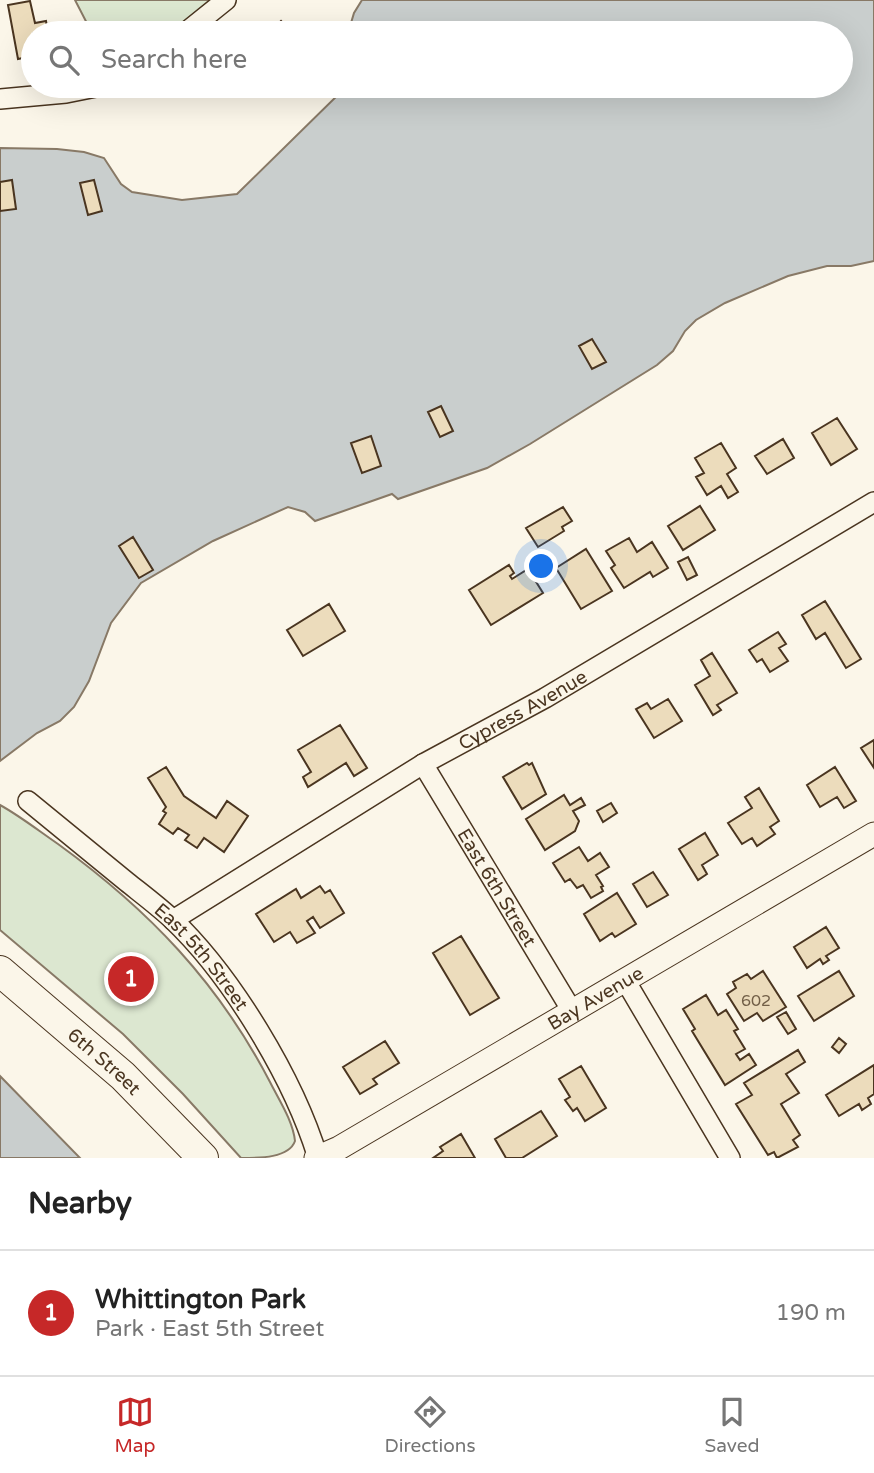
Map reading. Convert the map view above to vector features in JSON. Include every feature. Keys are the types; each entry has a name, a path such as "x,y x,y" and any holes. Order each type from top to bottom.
{"main road":[{"name":"6th Street","path":"0,971 123,1076 203,1158"}],"street":[{"path":"200,21 226,0"},
{"path":"0,99 21,97"},
{"name":"Cypress Avenue","path":"173,920 423,764 545,698 874,502"},
{"name":"East 6th Street","path":"423,764 572,1011"},
{"name":"East 5th Street","path":"28,801 173,920 217,971 244,1008 292,1093 317,1158"},
{"name":"Bay Avenue","path":"317,1158 339,1148 874,834"},
{"path":"625,980 730,1158"}],"green space":[{"path":"75,0 212,0 185,21 86,21"},
{"path":"0,805 91,869 179,950 228,1012 250,1046 289,1118 295,1141 292,1147 273,1156 241,1158 183,1094 123,1034 0,930"}],"shaded area":[{"path":"362,0 874,0 874,261 851,266 827,266 788,276 725,303 696,320 685,331 673,351 657,365 487,468 398,499 392,494 315,521 305,512 288,507 213,541 141,583 111,623 89,681 74,707 60,721 37,733 0,761 0,148 84,152 104,158 121,184 132,192 182,200 237,194 335,98 853,98 853,21 352,21"},
{"path":"0,1076 80,1158 0,1158"}],"building":[{"path":"30,1 35,21 21,21 21,58 18,59 8,5"},
{"path":"12,180 16,209 0,211 0,182"},
{"path":"94,180 102,211 88,215 80,183"},
{"path":"592,339 606,362 592,369 579,346"},
{"path":"441,406 453,431 440,437 428,412"},
{"path":"837,418 857,449 831,465 812,433"},
{"path":"371,436 381,466 362,473 351,443"},
{"path":"783,439 794,458 767,474 755,456"},
{"path":"721,443 736,468 727,474 738,492 728,498 721,486 707,495 696,477 704,473 695,458"},
{"path":"700,506 715,530 683,550 668,526"},
{"path":"563,507 572,521 562,527 564,531 538,547 526,528"},
{"path":"133,537 153,570 139,578 119,546"},
{"path":"629,538 637,552 652,542 668,568 653,577 650,572 624,588 611,568 615,565 606,551"},
{"path":"586,549 612,591 581,609 556,568"},
{"path":"688,557 697,575 687,580 678,562"},
{"path":"509,565 514,573 510,576 512,579 528,569 543,593 491,625 469,590"},
{"path":"825,601 861,659 846,668 825,633 816,639 802,615"},
{"path":"329,604 345,631 303,656 287,630"},
{"path":"778,632 786,644 779,648 788,661 770,672 762,659 757,662 749,650"},
{"path":"712,653 737,693 717,705 721,710 713,715 695,685 710,676 701,660"},
{"path":"668,699 682,721 654,738 636,709 647,703 651,709"},
{"path":"340,725 367,768 354,776 346,763 308,787 303,777 311,772 298,750"},
{"path":"874,740 874,768 861,748"},
{"path":"527,763 532,763 546,794 522,809 503,777"},
{"path":"166,767 184,796 216,818 227,801 248,816 224,852 204,838 197,848 185,840 189,835 178,828 173,834 159,824 166,813 163,811 166,807 148,778"},
{"path":"835,767 856,801 844,808 837,797 820,807 807,785"},
{"path":"759,788 779,821 770,827 775,834 757,846 752,838 742,844 728,823 752,808 745,797"},
{"path":"564,795 570,805 581,798 585,805 573,811 579,821 575,831 545,850 526,819"},
{"path":"611,803 617,813 603,822 597,811"},
{"path":"705,833 718,855 702,865 707,874 698,880 679,849"},
{"path":"579,847 588,861 600,853 609,867 596,875 603,891 591,898 583,885 577,888 570,879 565,882 553,863"},
{"path":"653,872 668,895 647,907 633,884"},
{"path":"320,886 325,893 330,890 344,913 320,928 313,917 307,921 315,933 297,943 290,932 274,942 256,914 296,889 301,898"},
{"path":"617,893 636,924 615,937 612,933 600,941 584,914"},
{"path":"826,927 839,948 826,956 829,960 823,964 820,959 807,968 794,947"},
{"path":"461,936 499,998 470,1015 433,953"},
{"path":"763,971 786,1007 763,1021 757,1013 744,1021 727,994 736,988 733,982 747,974 751,979"},
{"path":"839,971 854,996 814,1021 798,996"},
{"path":"706,995 718,1015 726,1010 738,1029 734,1031 745,1049 736,1054 740,1060 749,1054 756,1065 725,1085 692,1031 695,1029 683,1009"},
{"path":"786,1012 796,1029 788,1034 777,1017"},
{"path":"839,1038 846,1044 839,1053 832,1047"},
{"path":"385,1041 399,1063 373,1079 377,1084 360,1094 343,1067"},
{"path":"798,1050 805,1062 786,1074 799,1093 781,1104 800,1135 793,1140 798,1147 777,1158 774,1152 768,1155 736,1104 752,1095 744,1083"},
{"path":"874,1065 874,1094 868,1098 871,1104 862,1110 859,1104 839,1116 826,1095"},
{"path":"581,1066 606,1108 585,1121 577,1108 573,1111 565,1100 570,1097 559,1079"},
{"path":"541,1111 557,1136 522,1158 506,1158 495,1139"},
{"path":"461,1134 475,1158 433,1158 443,1151 440,1147"}],"place":[{"name":"Whittington Park","path":"131,979"}]}
